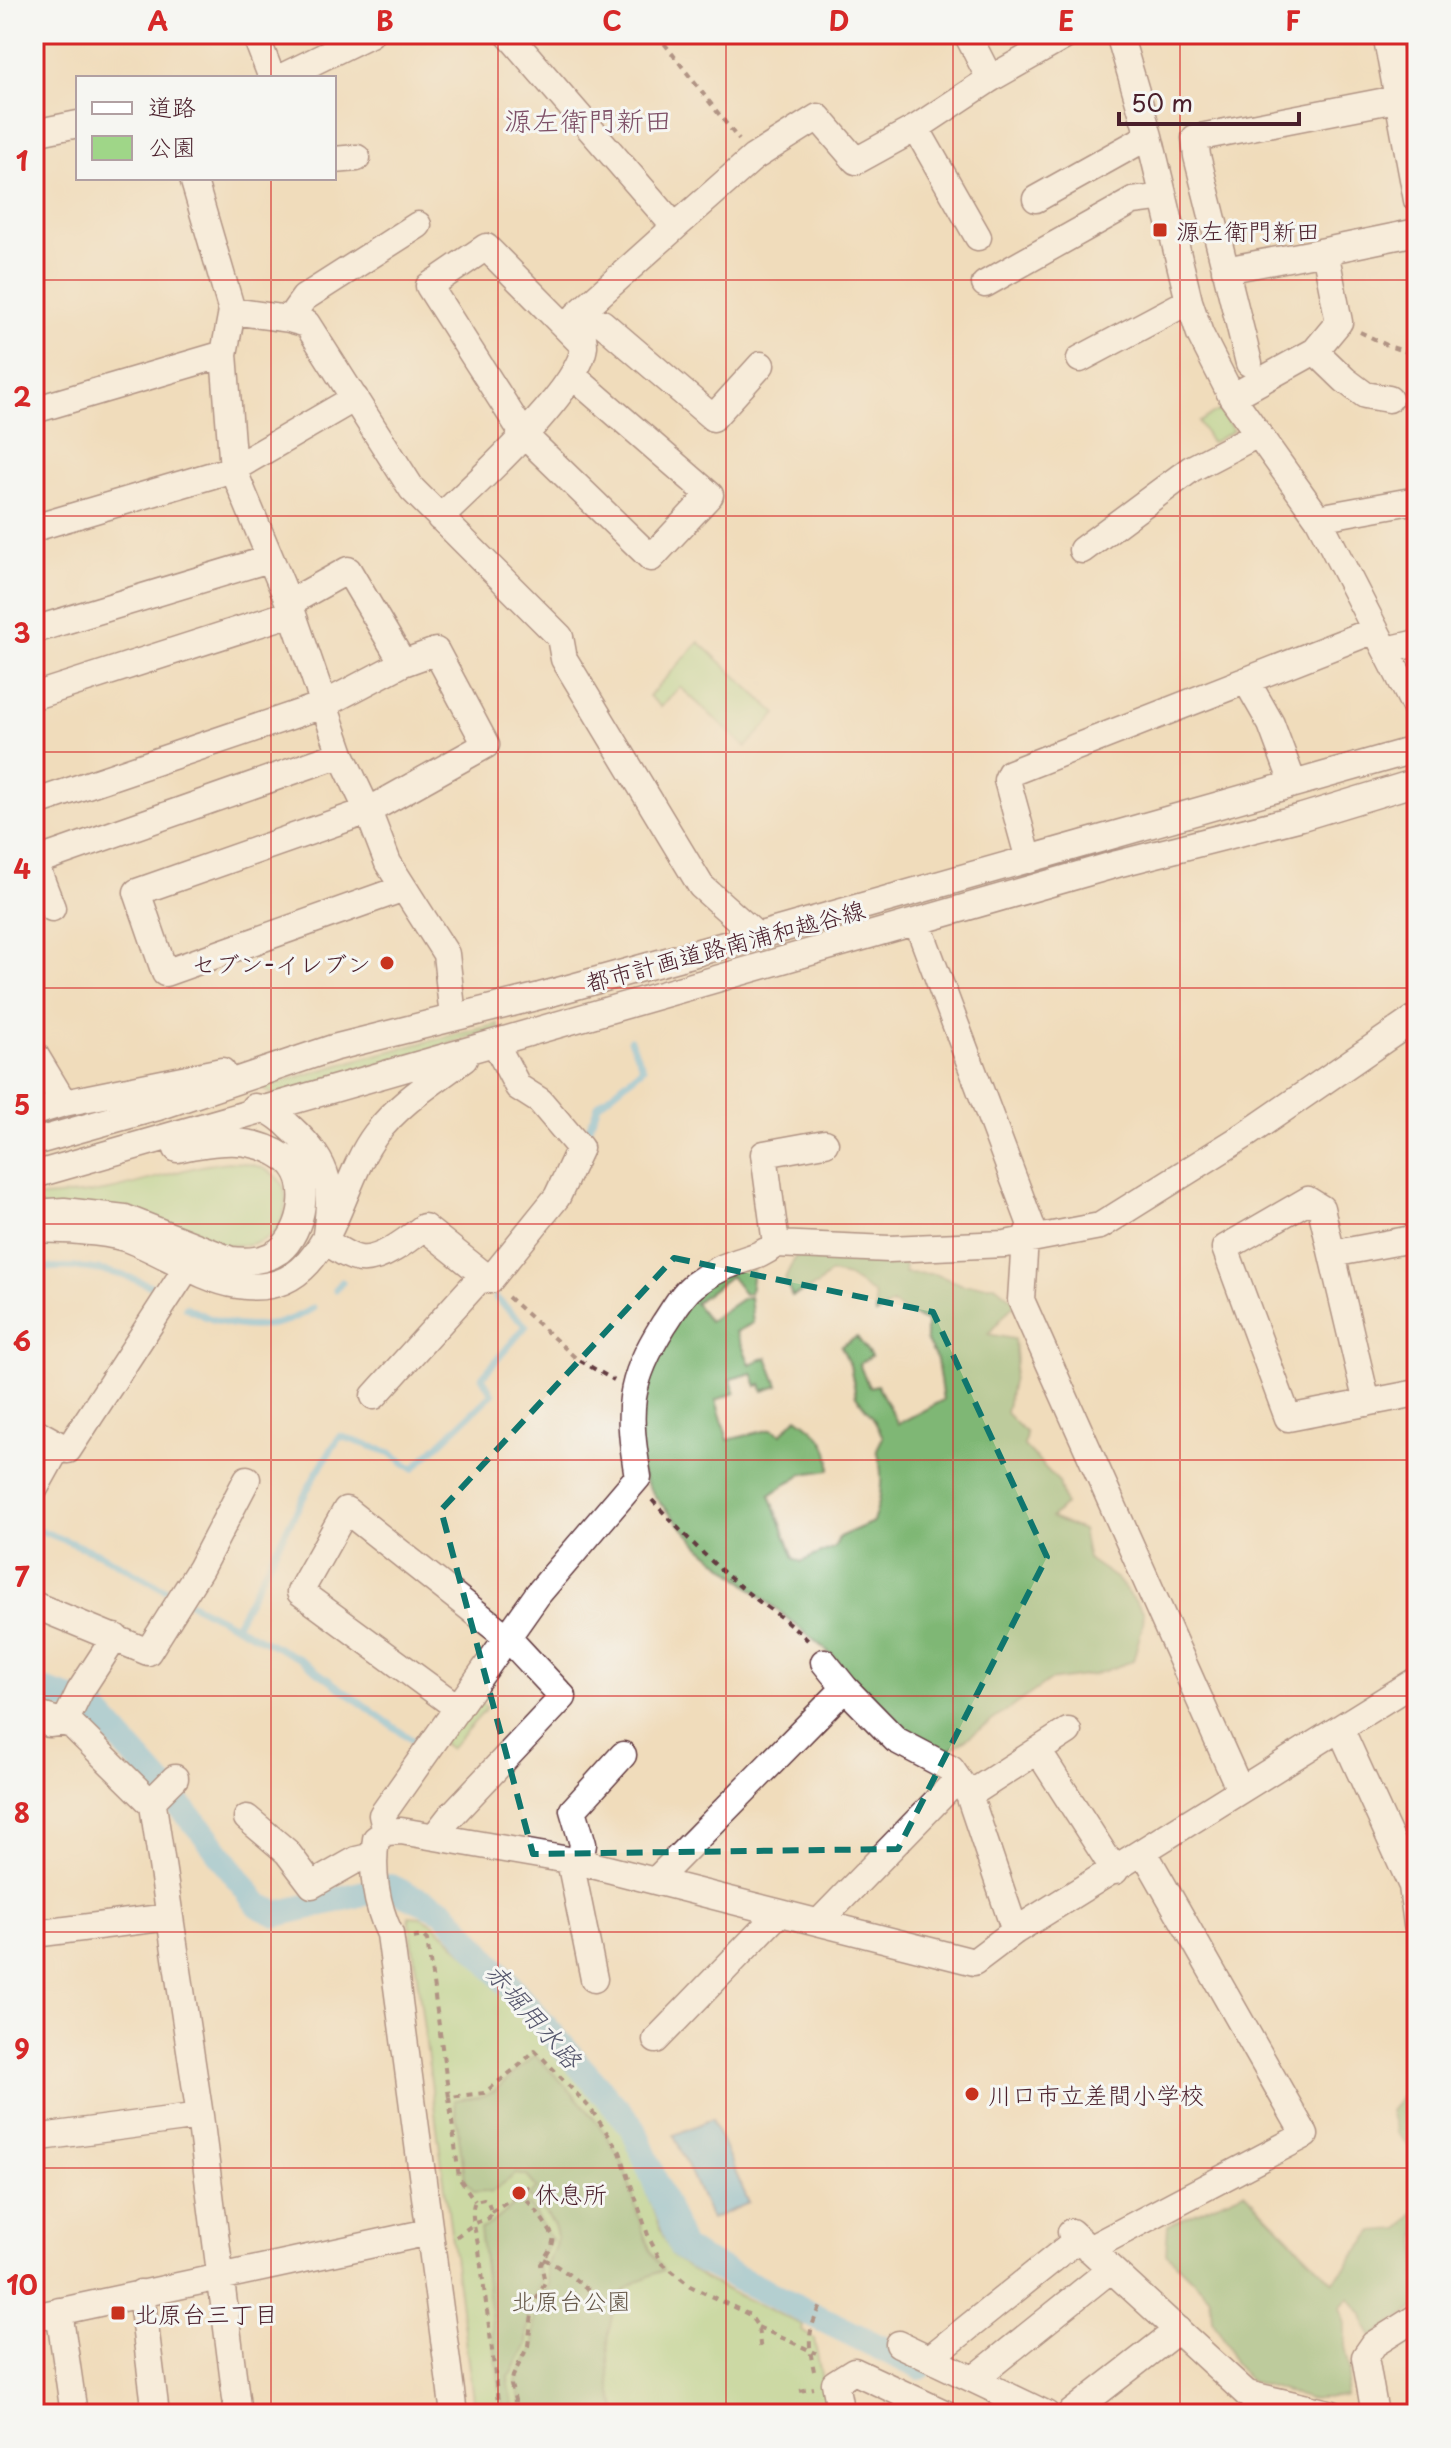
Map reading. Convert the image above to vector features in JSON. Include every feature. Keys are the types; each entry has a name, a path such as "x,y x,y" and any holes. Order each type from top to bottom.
{"street":[{"path":"255,34 271,76"},
{"path":"284,76 370,34"},
{"path":"508,34 675,227"},
{"path":"967,34 990,79"},
{"path":"577,315 753,158 818,117 856,161 1069,34"},
{"path":"1119,34 1149,136 1189,301 1211,360 1232,397 1318,518 1417,711"},
{"path":"1386,34 1408,97 1417,200"},
{"path":"1249,363 1195,138 1408,97"},
{"path":"34,133 76,124"},
{"path":"916,128 978,237"},
{"path":"1036,199 1149,136"},
{"path":"194,180 232,311 224,354 233,469 291,608 341,754 388,863 446,954 453,1017"},
{"path":"985,284 1133,201 1164,197"},
{"path":"289,319 304,298 418,225"},
{"path":"1225,270 1417,232"},
{"path":"573,376 710,495 651,558 524,435 429,286 486,247 584,346"},
{"path":"1232,397 1315,351 1339,322 1325,251"},
{"path":"1080,359 1189,301"},
{"path":"232,311 307,324 412,489 560,637 564,659 701,886 757,936"},
{"path":"440,518 524,435 573,376 584,346 577,315"},
{"path":"577,315 602,323 713,418 761,365"},
{"path":"1315,351 1365,395 1389,399"},
{"path":"34,410 224,354"},
{"path":"34,528 233,469 355,398"},
{"path":"1082,550 1191,469 1258,434"},
{"path":"1318,518 1417,500"},
{"path":"34,630 269,559"},
{"path":"34,696 291,608 348,570 403,663"},
{"path":"1029,860 1007,780 1010,773 1246,680 1381,640 1417,643"},
{"path":"34,803 323,705 403,663 436,651 486,745 368,811 137,892 165,973 404,888"},
{"path":"1246,680 1271,724 1293,783"},
{"name":"都市計画道路南浦和越谷線","path":"34,1142 158,1107 333,1048 757,936 1417,749"},
{"path":"52,908 34,862 341,754"},
{"name":"都市計画道路南浦和越谷線","path":"34,1175 1117,864 1302,817 1417,782"},
{"path":"917,922 1031,1225 1015,1242 1021,1300 1240,1790"},
{"path":"454,2414 439,2237 378,1854 382,1815 538,1594 638,1477 630,1421 631,1401 649,1348 679,1302 693,1286 727,1265 763,1255 776,1244 889,1249 1015,1242 1100,1226 1247,1134 1417,1017"},
{"path":"34,1230 123,1237 230,1284 273,1285 288,1279 314,1259 325,1241 361,1156 377,1133 412,1097 488,1045 518,1087 540,1101 580,1148 557,1197 487,1277 374,1396"},
{"path":"34,1112 64,1103 333,1048"},
{"path":"34,1053 64,1103"},
{"path":"158,1107 225,1103 263,1108 283,1120 321,1161 327,1177 325,1241"},
{"path":"34,1213 64,1211 125,1218 231,1260 241,1261 262,1259 279,1251 291,1237 301,1215 302,1194 292,1165 265,1147 241,1141 209,1142 144,1156 82,1160"},
{"path":"776,1244 764,1154 825,1143"},
{"path":"1367,1403 1321,1208 1308,1200 1225,1248 1288,1418 1367,1403 1417,1393"},
{"path":"325,1241 363,1260 393,1250 424,1227 487,1277"},
{"path":"1332,1254 1417,1238"},
{"path":"34,1431 68,1450 188,1266"},
{"path":"34,1490 59,1445"},
{"path":"34,1605 148,1652 200,1569 247,1479"},
{"path":"435,1836 563,1697 508,1638 346,1510 300,1592 458,1708"},
{"path":"34,1727 72,1707 115,1637"},
{"path":"824,1662 896,1740 951,1769 963,1788 1015,1931"},
{"path":"247,1818 287,1852 312,1885 356,1860 378,1854 401,1831 575,1862 974,1962 1015,1931 1417,1680"},
{"path":"655,1881 845,1688"},
{"path":"34,1714 72,1707"},
{"path":"72,1707 72,1725 162,1791 153,1805 200,2116 238,2414"},
{"path":"1340,1728 1412,1886 1417,1925"},
{"path":"819,1922 963,1788 1038,1751 1068,1731"},
{"path":"1038,1751 1115,1871"},
{"path":"594,1979 575,1862 583,1844 573,1810 623,1755"},
{"path":"930,2358 1079,2240 1305,2135 1144,1852"},
{"path":"656,2040 779,1913"},
{"path":"34,1934 169,1917"},
{"path":"34,2138 200,2116"},
{"path":"74,2414 46,2314 221,2276 439,2237"},
{"path":"1079,2240 1247,2394 1300,2411 1333,2414"},
{"path":"974,2379 1111,2269"},
{"path":"141,2293 156,2414"},
{"path":"1375,2414 1365,2357 1374,2344 1417,2317"},
{"path":"1070,2414 1178,2330"},
{"path":"899,2344 1046,2414"},
{"path":"841,2414 835,2383 854,2371 946,2414"}],"path":[{"path":"657,34 753,158"},
{"path":"1339,322 1391,347 1417,355"},
{"path":"487,1277 577,1359 605,1376 635,1388"},
{"path":"638,1477 652,1501 699,1549 751,1596 804,1635 824,1662"},
{"path":"392,1928 423,1936 427,1940 459,2178 475,2201"},
{"path":"449,2097 484,2093 535,2050 590,2108 620,2152 649,2238 662,2263 690,2286 750,2315 758,2327 761,2353"},
{"path":"510,2183 515,2189"},
{"path":"524,2190 531,2184"},
{"path":"520,2186 527,2194 517,2201 510,2193 515,2189 520,2186"},
{"path":"491,2212 514,2197"},
{"path":"514,2414 513,2376 528,2346 533,2306 545,2282 541,2267 554,2237 524,2197"},
{"path":"439,2237 489,2218 488,2201 475,2201"},
{"path":"475,2201 472,2207 499,2414"},
{"path":"544,2259 612,2304"},
{"path":"815,2375 809,2337 811,2325 821,2306"},
{"path":"758,2327 816,2353"},
{"path":"800,2391 818,2387"}],"highlighted area":[{"path":"674,1258 933,1312 1047,1557 898,1849 533,1854 441,1510"}],"green space":[{"path":"1220,410 1233,431 1211,443 1199,422"},
{"path":"699,642 777,714 746,747 680,687 661,707 649,696"},
{"path":"498,1024 499,1028 277,1096 264,1090 264,1087 367,1057"},
{"path":"231,1162 270,1172 283,1186 285,1207 281,1223 274,1233 261,1241 223,1245 34,1207 34,1198 109,1190"},
{"path":"904,1256 905,1273 935,1274 963,1285 995,1285 1016,1302 988,1334 1014,1339 1016,1361 1006,1413 1026,1433 1024,1446 1059,1482 1065,1505 1051,1518 1082,1530 1088,1559 1117,1579 1144,1612 1133,1661 1093,1675 1049,1681 943,1755 906,1734 887,1718 832,1655 701,1547 659,1502 639,1467 634,1404 651,1349 682,1302 694,1290 727,1268 752,1260 750,1293 744,1294 730,1276 695,1303 709,1321 743,1298 750,1297 753,1323 736,1332 750,1364 767,1357 778,1386 763,1391 761,1384 757,1386 752,1373 731,1379 735,1393 716,1400 728,1440 772,1429 781,1434 797,1417 826,1445 830,1470 802,1474 770,1495 794,1558 801,1562 835,1547 839,1537 873,1522 881,1486 877,1449 883,1437 856,1396 850,1365 841,1346 857,1337 871,1356 859,1364 869,1387 877,1385 898,1424 943,1400 937,1360 926,1340 926,1321 892,1304 876,1314 874,1294 848,1277 830,1273 818,1285 792,1296 785,1278 795,1257"},
{"path":"476,1698 487,1708 450,1749 440,1741"},
{"name":"北原台公園","path":"409,1916 421,1917 434,1924 485,1973 625,2132 673,2257 705,2279 803,2325 802,2331 814,2339 829,2414 475,2414"},
{"path":"535,2055 580,2102 610,2141 624,2169 647,2243 663,2270 627,2288 612,2317 609,2369 619,2414 519,2414 522,2402 516,2381 534,2346 535,2307 549,2285 545,2266 555,2245 555,2228 528,2196 537,2188 527,2176 516,2174 490,2193 474,2192 465,2179 454,2100 483,2096 494,2091"},
{"path":"1417,2089 1417,2159 1396,2132 1390,2111 1402,2094"},
{"path":"1244,2192 1333,2282 1374,2231 1400,2229 1417,2208 1417,2273 1414,2277 1417,2282 1417,2307 1372,2337 1363,2314 1349,2298 1340,2307 1350,2370 1345,2396 1309,2399 1250,2381 1234,2363 1228,2346 1212,2320 1210,2297 1166,2253 1168,2225"},
{"path":"522,2200 551,2239 537,2266 542,2281 529,2307 527,2344 508,2376 512,2413 503,2414 480,2229"}],"water":[{"path":"712,2119 749,2203 711,2219 674,2135"}],"waterway":[{"path":"587,1133 598,1105 643,1068 630,1040"},
{"path":"34,1269 65,1267 96,1270 126,1276 155,1288"},
{"path":"336,1289 342,1282"},
{"path":"235,1626 317,1472 340,1436 391,1453 413,1469 492,1394 482,1377 526,1326 496,1298"},
{"path":"186,1307 218,1321 250,1326 281,1322 313,1308"},
{"path":"34,1528 100,1554 171,1593"},
{"path":"190,1603 300,1659 416,1743"},
{"name":"赤堀用水路","path":"34,1688 91,1706 203,1832 258,1905 277,1914 390,1887 444,1911 633,2127 682,2248 920,2367"}],"place":[{"name":"源左衛門新田","path":"1160,230"},
{"name":"セブン-イレブン","path":"387,963"},
{"name":"川口市立差間小学校","path":"972,2094"},
{"name":"休息所","path":"519,2193"},
{"name":"北原台三丁目","path":"118,2313"}],"district":[{"name":"源左衛門新田","path":"588,119"}]}
